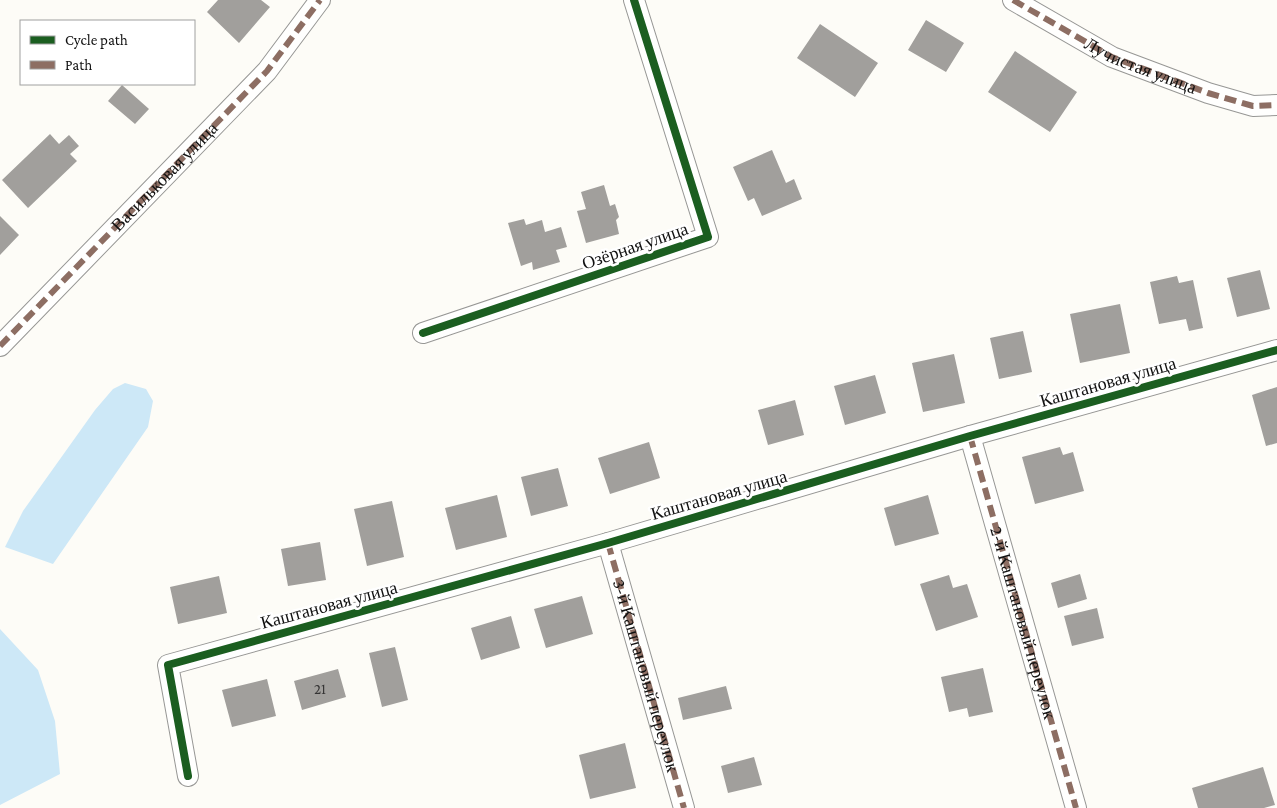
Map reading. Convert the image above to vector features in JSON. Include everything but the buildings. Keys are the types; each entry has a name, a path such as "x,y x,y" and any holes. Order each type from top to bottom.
{"street":[{"name":"Васильковая улица","path":"0,346 266,71 320,0"},
{"name":"Озёрная улица","path":"423,334 708,237 634,0"},
{"name":"Лучистая улица","path":"1013,0 1112,57 1208,93 1253,106 1277,105"},
{"name":"Каштановая улица","path":"188,776 168,665 608,543 970,436 1277,350"},
{"name":"2-й Каштановый переулок","path":"970,436 1076,808"},
{"name":"3-й Каштановый переулок","path":"608,543 684,808"}],"water":[{"path":"125,383 146,389 153,401 148,427 53,564 5,547 23,511 95,410 113,389"},
{"path":"0,629 38,670 55,721 60,774 0,805"}],"marked path":[{"path":"0,346 267,71 320,0"},
{"path":"1013,0 1112,57 1208,93 1253,106 1277,105"},
{"path":"970,436 1076,808"},
{"path":"608,543 684,808"}],"cycle path":[{"path":"423,333 708,237 634,0"},
{"path":"188,776 168,665 608,543 970,436 1277,350"}]}
